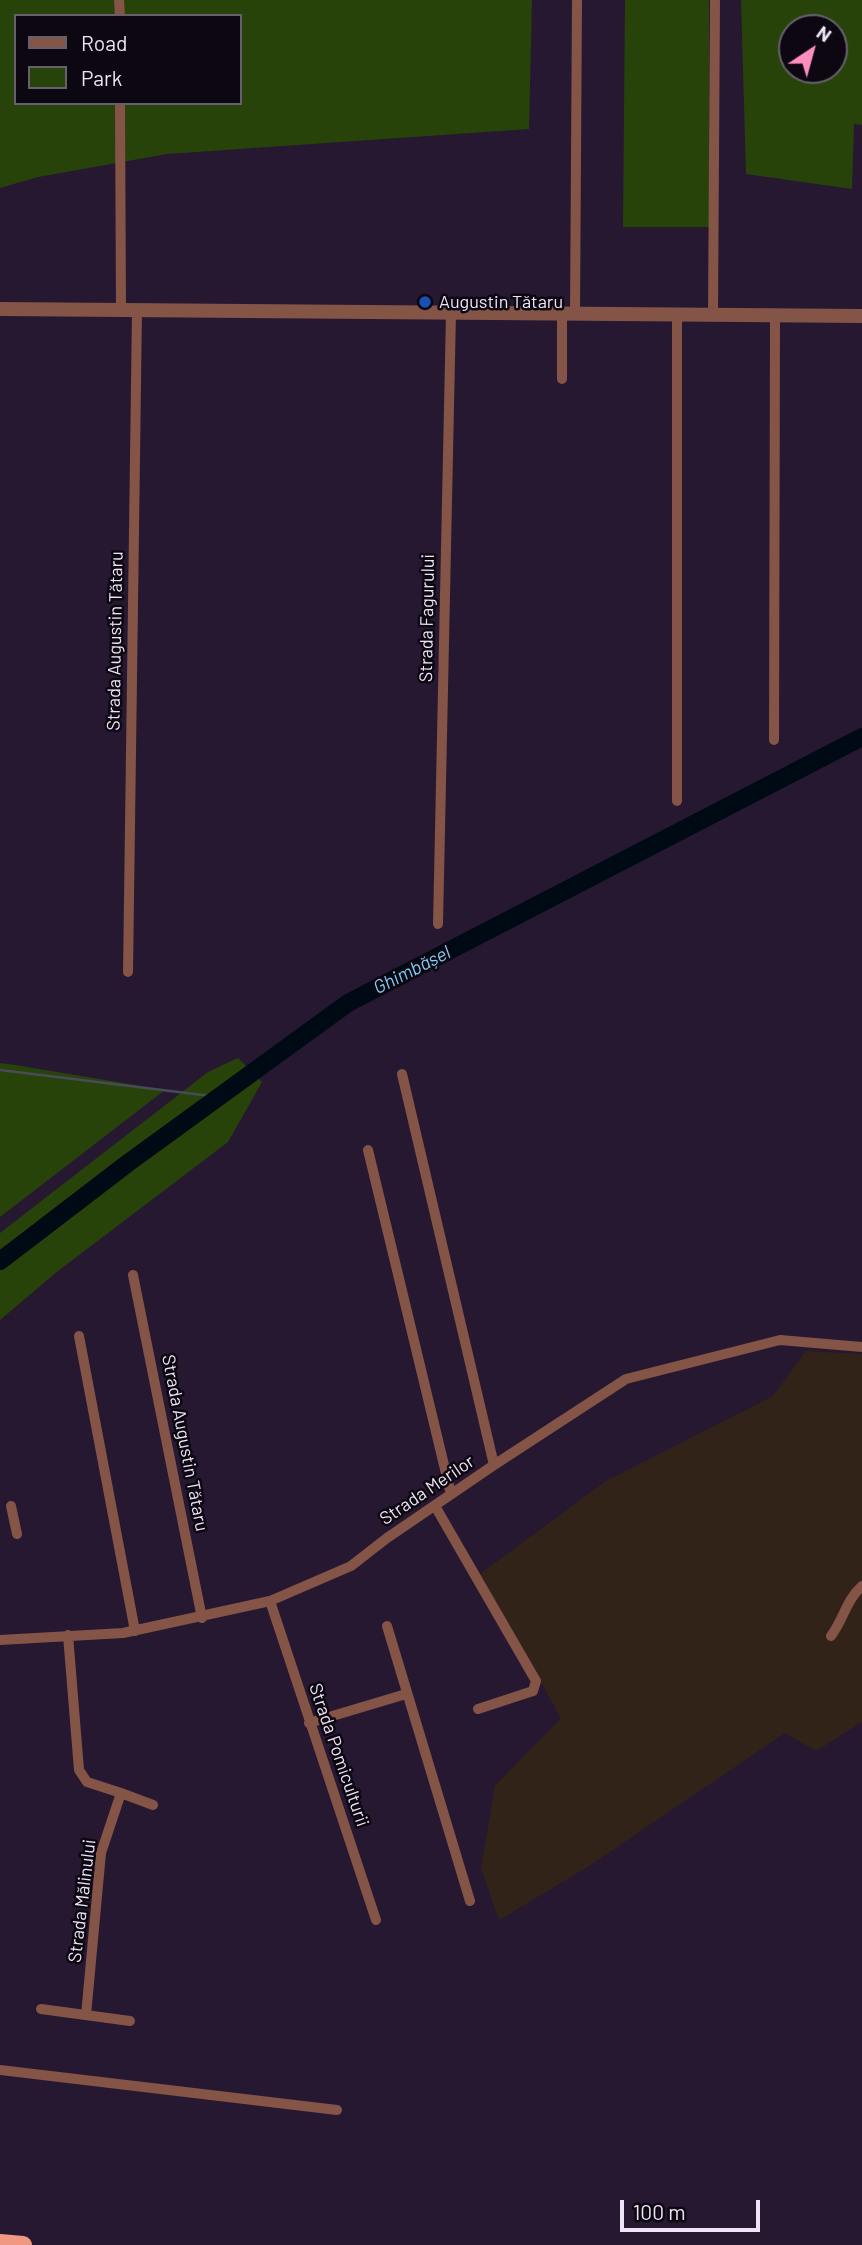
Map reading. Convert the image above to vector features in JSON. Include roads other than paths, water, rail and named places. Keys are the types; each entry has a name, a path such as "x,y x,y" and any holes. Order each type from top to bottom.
{"highway":[{"path":"0,2243 23,2245"}],"street":[{"path":"562,379 568,314 577,0"},
{"path":"713,315 715,0"},
{"path":"120,105 121,310"},
{"path":"0,309 862,316"},
{"name":"Strada Augustin Tătaru","path":"128,972 137,310"},
{"name":"Strada Fagurului","path":"438,925 452,313"},
{"path":"677,314 677,801"},
{"path":"774,740 775,316"},
{"path":"402,1074 494,1465"},
{"path":"368,1150 451,1494"},
{"name":"Strada Augustin Tătaru","path":"133,1275 202,1618"},
{"path":"79,1336 135,1631"},
{"name":"Strada Merilor","path":"0,1640 135,1631 270,1601 351,1566 494,1465 609,1389 634,1376 789,1338 862,1347"},
{"path":"435,1506 536,1681 533,1690 478,1709"},
{"path":"0,1515 12,1509 17,1534"},
{"path":"831,1636 844,1619 851,1598 862,1586"},
{"name":"Strada Pomiculturii","path":"270,1601 376,1920"},
{"path":"387,1626 470,1901"},
{"path":"68,1635 79,1770 87,1782 153,1805"},
{"path":"309,1723 406,1694"},
{"name":"Strada Mălinului","path":"86,2015 102,1853 121,1793"},
{"path":"41,2009 130,2021"},
{"path":"0,2070 337,2109"}],"waterway":[{"name":"Ghimbășel","path":"0,1261 128,1163 348,1003 862,737"},
{"path":"0,1070 219,1097"}],"place":[{"name":"Augustin Tătaru","path":"425,302"}]}
